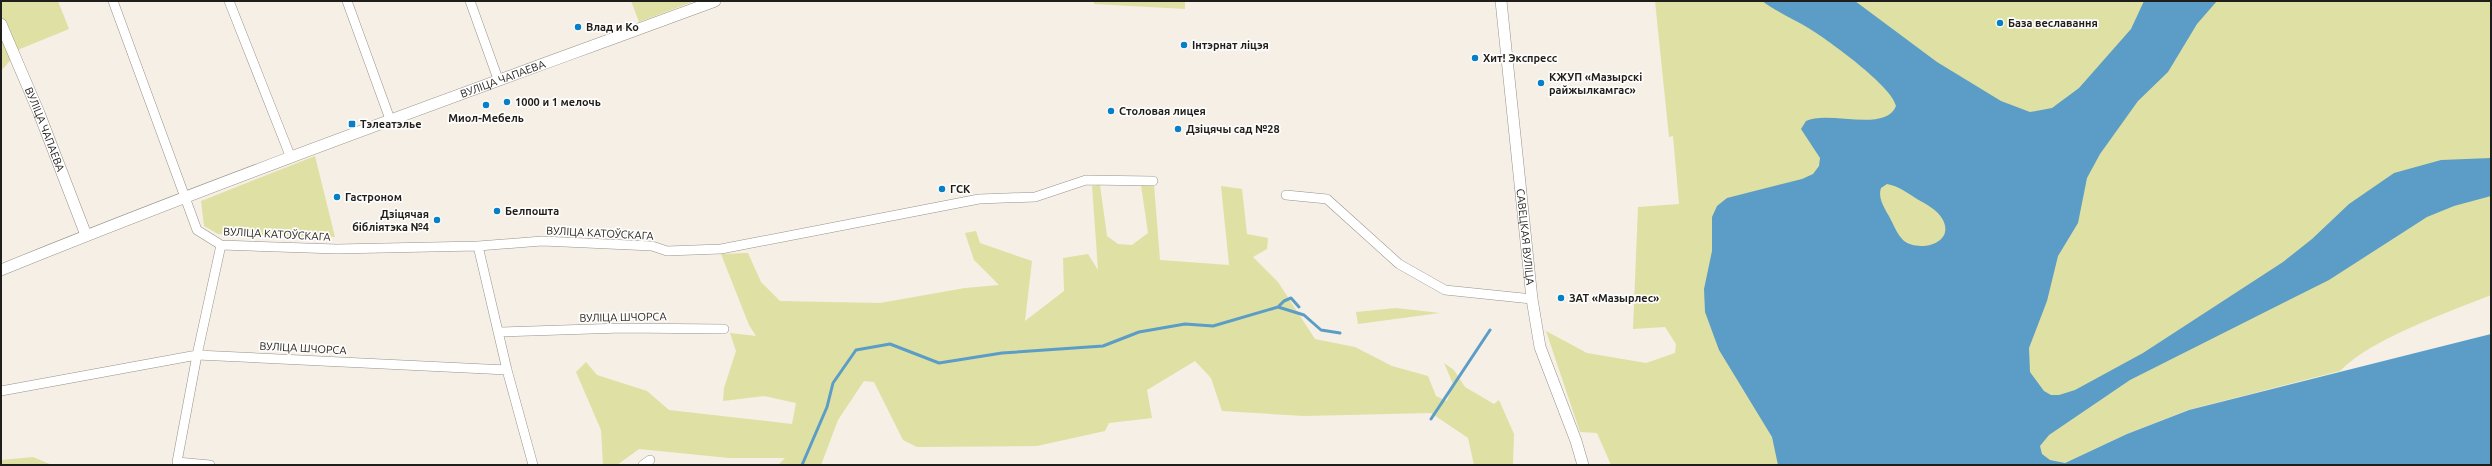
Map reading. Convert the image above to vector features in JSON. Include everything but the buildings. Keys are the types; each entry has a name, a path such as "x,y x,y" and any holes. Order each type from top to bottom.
{"street":[{"path":"112,1 186,197"},
{"path":"229,1 291,158"},
{"path":"347,1 391,122"},
{"path":"470,1 498,79"},
{"name":"ВУЛІЦА ЧАПАЕВА","path":"1,270 86,235 391,122 498,79 715,1"},
{"name":"САВЕЦКАЯ ВУЛІЦА","path":"1500,1 1532,299 1540,347 1576,442 1583,465"},
{"name":"ВУЛІЦА ЧАПАЕВА","path":"1,24 39,113 86,235"},
{"name":"ВУЛІЦА КАТОЎСКАГА","path":"186,197 196,230 221,245 337,249 478,246 542,241 652,246 667,251 721,249 979,199 1035,197 1086,180 1153,181"},
{"path":"1286,195 1327,199 1399,264 1445,290 1532,299"},
{"path":"210,465 177,462 197,355 221,245"},
{"path":"478,246 507,370 533,465"},
{"name":"ВУЛІЦА ШЧОРСА","path":"499,332 622,328 724,329"},
{"name":"ВУЛІЦА ШЧОРСА","path":"1,391 197,355 507,370"}],"green space":[{"path":"1,1 58,1 69,29 20,49 1,71"},
{"path":"631,1 695,1 639,22"},
{"path":"1094,1 1185,1 1185,9 1094,4"},
{"path":"1655,1 2491,1 2491,295 2432,318 2390,337 2354,359 2340,371 2188,410 2127,434 2065,463 1611,465 1597,433 1580,432 1546,331 1587,353 1646,363 1675,353 1676,344 1665,327 1633,329 1638,207 1679,204 1673,136 1669,137"},
{"path":"315,156 335,237 218,234 204,226 201,201"},
{"path":"1100,185 1107,236 1118,244 1132,245 1148,233 1141,185 1154,185 1160,260 1229,265 1221,186 1242,189 1247,234 1268,238 1267,249 1253,257 1278,282 1315,339 1355,347 1392,366 1428,376 1436,396 1447,401 1453,384 1444,363 1454,370 1465,387 1494,404 1499,400 1514,434 1513,464 1474,465 1468,438 1431,413 1304,416 1222,411 1211,378 1195,361 1147,390 1152,418 1109,423 1105,431 1037,446 917,447 903,440 874,382 864,381 838,420 821,465 778,465 785,458 729,458 639,449 617,465 603,465 601,430 576,372 586,362 597,375 647,391 669,410 792,424 796,403 764,396 723,401 724,388 736,351 730,333 756,336 749,325 721,254 748,253 761,282 780,301 880,303 965,288 999,285 974,260 965,233 976,231 980,243 1032,261 1025,321 1064,291 1063,258 1088,254 1098,270 1092,186"},
{"path":"1396,308 1440,313 1358,324 1356,312"},
{"path":"33,457 52,465 1,465 1,460"}],"water":[{"path":"1762,1 1855,1 1937,62 2001,101 2030,112 2052,108 2079,88 2131,29 2144,1 2217,1 2197,24 2168,72 2138,101 2100,154 2087,178 2078,223 2058,256 2047,301 2029,348 2030,372 2044,391 2051,395 2059,395 2075,390 2143,353 2283,262 2312,239 2349,204 2394,173 2441,160 2491,158 2491,196 2454,206 2427,217 2329,280 2130,380 2049,435 2040,446 2042,454 2050,460 2065,463 2127,434 2189,410 2491,334 2491,465 1778,465 1772,437 1719,350 1705,312 1704,289 1712,251 1712,217 1717,206 1727,198 1802,179 1813,174 1819,166 1820,158 1801,129 1806,121 1816,118 1869,120 1881,118 1890,114 1896,106 1884,88 1859,64 1810,29","holes":["1887,184 1899,188 1932,208 1941,216 1945,228 1944,235 1940,240 1933,244 1917,246 1910,244 1901,238 1880,197 1881,188"]}],"waterway":[{"path":"1278,307 1284,301 1291,298 1299,307"},
{"path":"802,465 827,407 833,383 856,350 890,344 939,363 1002,353 1103,346 1139,332 1185,324 1213,326 1278,307 1304,315 1321,330 1340,333"},
{"path":"1431,419 1490,330"}],"place":[{"name":"База веславання","path":"2000,23"},
{"name":"Влад и Ко","path":"578,27"},
{"name":"Інтэрнат ліцэя","path":"1184,45"},
{"name":"Хит! Экспресс","path":"1475,58"},
{"name":"КЖУП «Мазырскі райжылкамгас»","path":"1541,83"},
{"name":"1000 и 1 мелочь","path":"507,102"},
{"name":"Миол-Мебель","path":"486,105"},
{"name":"Столовая лицея","path":"1111,111"},
{"name":"Тэлеатэлье","path":"352,124"},
{"name":"Дзіцячы сад №28","path":"1178,129"},
{"name":"ГСК","path":"942,189"},
{"name":"Гастроном","path":"337,197"},
{"name":"Белпошта","path":"497,211"},
{"name":"Дзіцячая бібліятэка №4","path":"437,220"},
{"name":"ЗАТ «Мазырлес»","path":"1561,298"}]}
